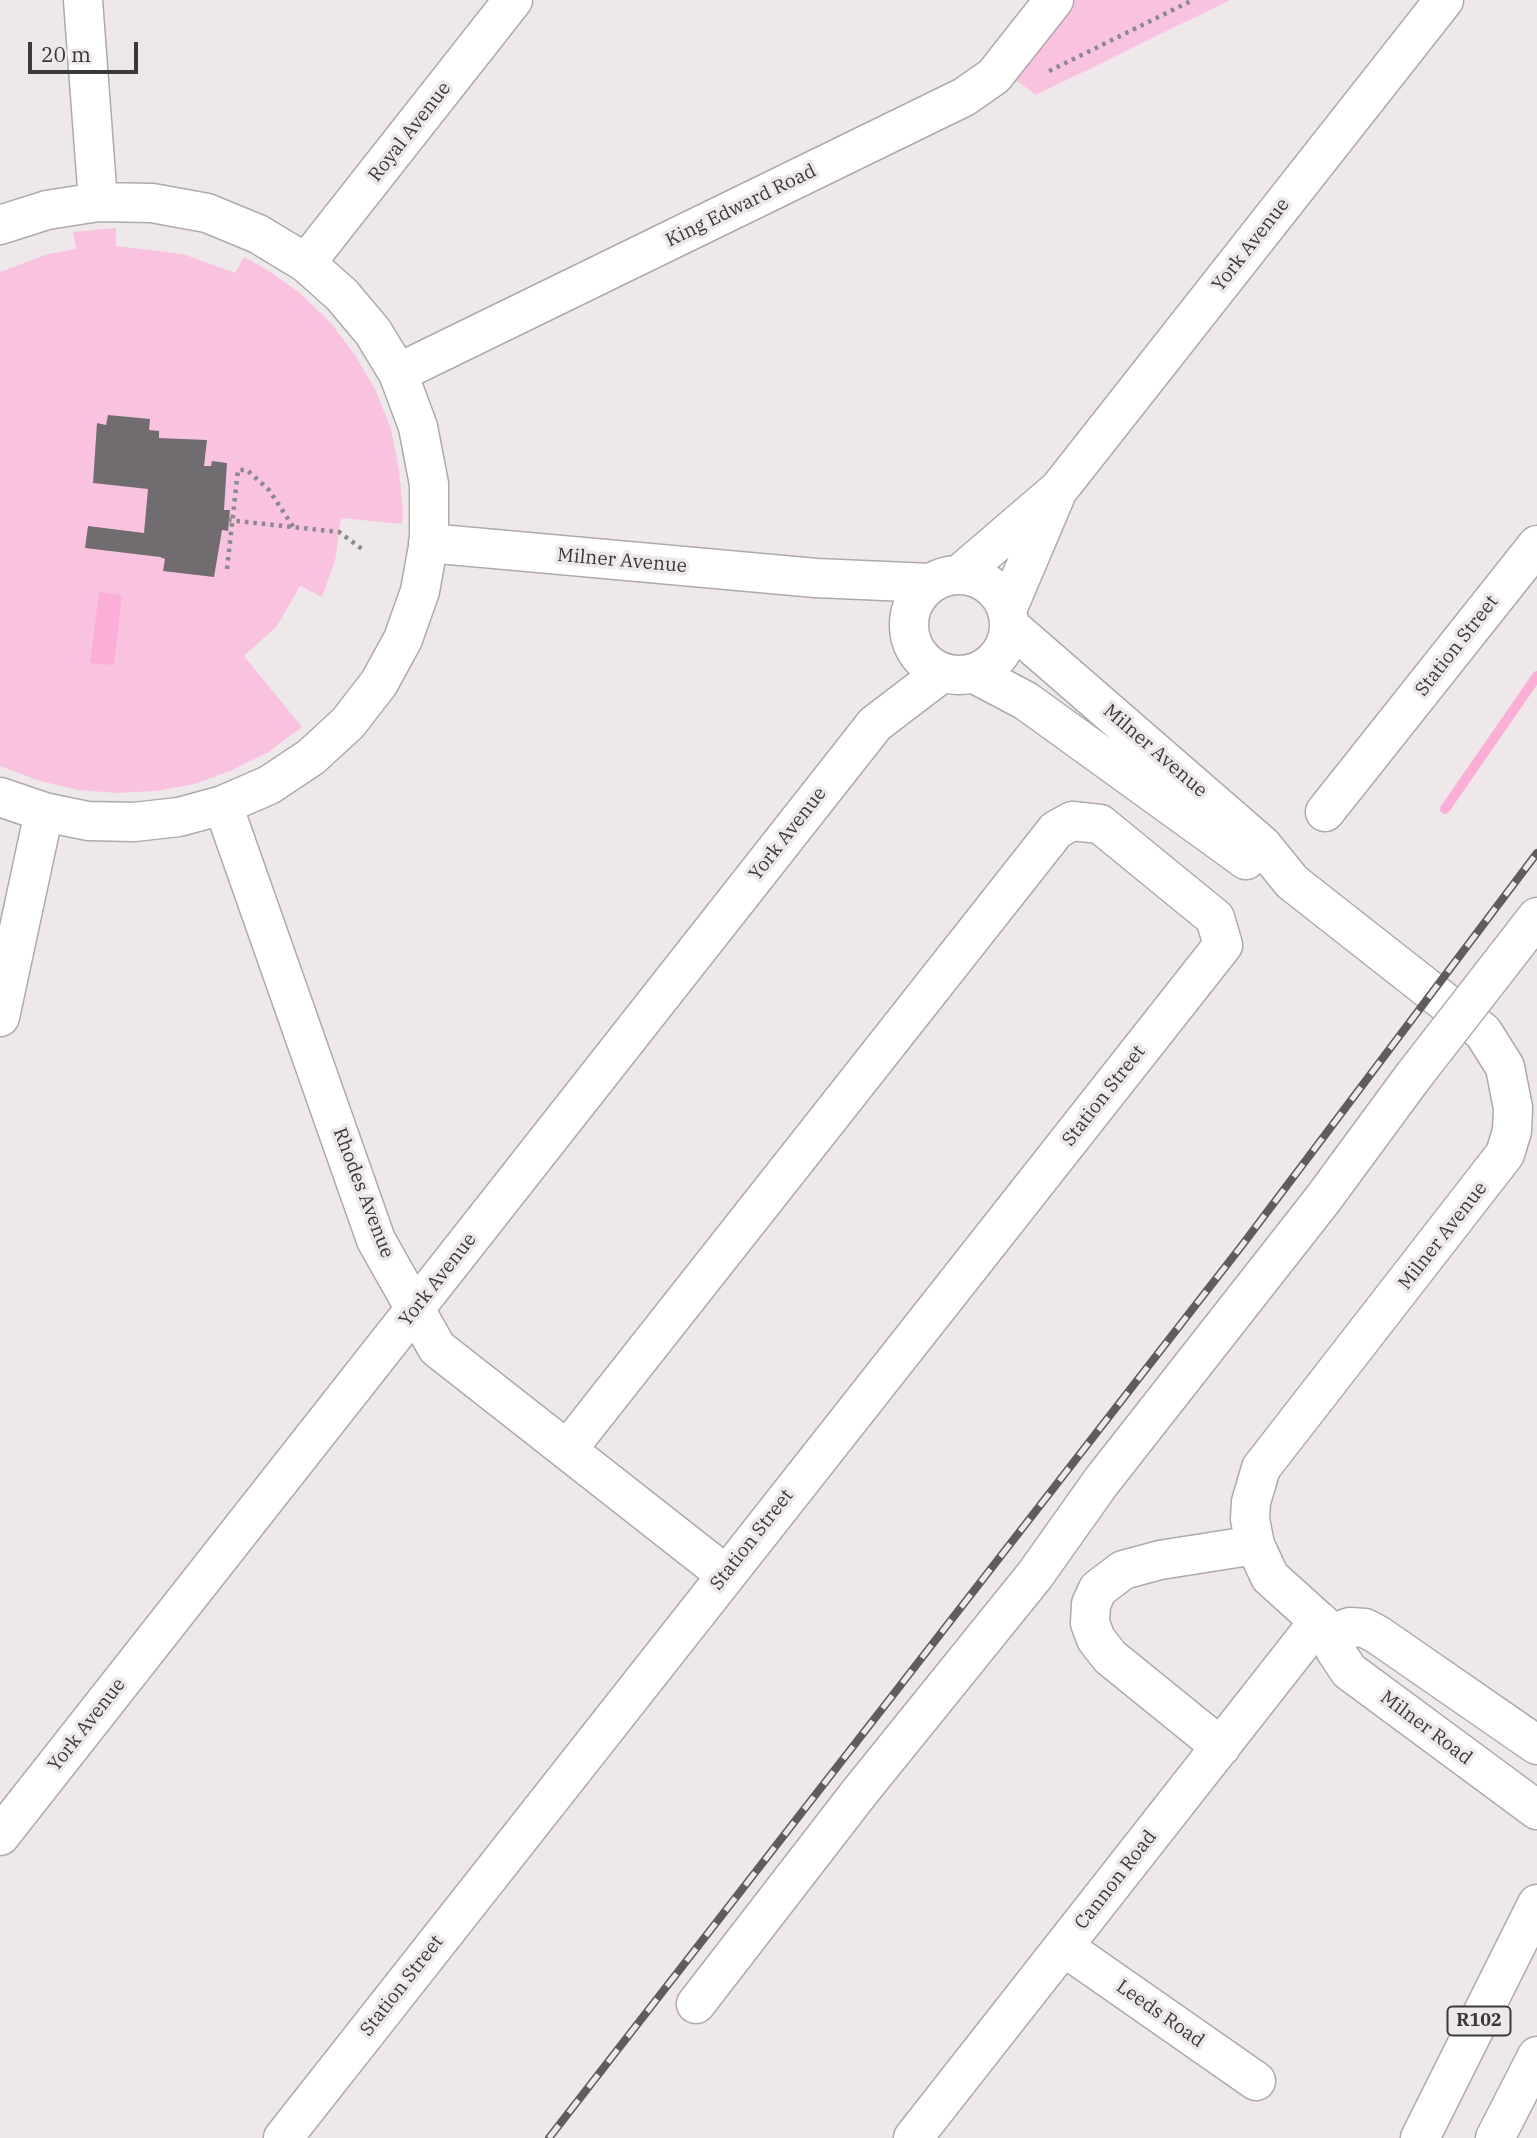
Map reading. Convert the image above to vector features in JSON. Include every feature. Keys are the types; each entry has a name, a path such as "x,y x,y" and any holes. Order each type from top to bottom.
{"street":[{"path":"83,0 99,202"},
{"name":"Royal Avenue","path":"306,263 513,0"},
{"name":"King Edward Road","path":"398,373 964,97 994,76 1054,0"},
{"name":"York Avenue","path":"945,578 1059,489 1444,0"},
{"path":"0,225 47,210 99,202 152,202 207,213 258,234 306,263 342,295 373,332 398,373 418,427 429,484 428,542 420,591 403,639 379,683 348,723 311,757 269,785 223,806 179,817 134,822 88,821 44,813 0,797"},
{"name":"York Avenue","path":"1009,618 1059,489"},
{"name":"Milner Avenue","path":"428,542 816,578 945,578"},
{"name":"Station Street","path":"1325,812 1537,545"},
{"name":"Milner Avenue","path":"816,578 909,631"},
{"path":"945,578 989,584 1009,618 999,655 988,666 958,673 928,665 909,631 911,608 945,578"},
{"name":"Milner Avenue","path":"1009,618 1262,845 1292,882 1483,1032 1505,1067 1513,1108 1512,1131 1505,1154 1488,1180 1261,1468 1251,1502 1251,1532 1255,1545 1270,1577 1326,1627"},
{"name":"York Avenue","path":"0,1836 875,724 909,631"},
{"name":"York Avenue","path":"875,724 958,673"},
{"name":"Milner Avenue","path":"958,673 1026,701 1254,865 1292,882"},
{"name":"Rhodes Avenue","path":"223,806 376,1241 437,1348 725,1574"},
{"path":"0,1017 44,813"},
{"name":"Station Street","path":"283,2138 1223,945 1220,927 1207,909 1100,824 1072,821 1056,830 567,1450"},
{"path":"696,2004 859,1793 1034,1575 1101,1482 1324,1199 1412,1078 1537,917"},
{"path":"1221,1746 1110,1657 1096,1639 1090,1623 1091,1604 1098,1589 1123,1570 1160,1560 1255,1545"},
{"path":"1326,1627 1365,1628 1378,1635 1537,1745"},
{"name":"Cannon Road","path":"914,2138 1221,1746 1326,1627"},
{"name":"Milner Road","path":"1326,1627 1335,1650 1349,1671 1537,1810"},
{"name":"R102","path":"1420,2138 1537,1904"},
{"name":"Leeds Road","path":"1064,1947 1256,2081"},
{"path":"1495,2138 1537,2056"}],"path":[{"path":"1016,49 1049,71 1193,0"},
{"path":"227,569 230,520 238,470 247,470 269,490 294,528"},
{"path":"230,520 339,532 362,549"}],"shaded area":[{"path":"1075,0 1230,0 1036,95 1013,78"},
{"path":"116,228 116,246 183,254 235,273 244,257 300,293 330,322 355,355 376,391 391,429 403,512 402,524 341,518 335,561 322,597 300,586 277,626 244,656 302,727 267,753 195,784 156,791 117,793 78,790 40,781 0,766 0,272 48,254 76,249 73,232"},
{"path":"99,592 122,595 114,665 90,663"}],"building":[{"path":"108,415 150,419 149,430 159,431 159,438 207,440 204,466 211,466 212,461 227,463 224,510 230,510 228,531 222,530 214,577 163,571 165,559 160,557 85,548 88,526 144,533 148,489 93,483 97,423 106,425"}],"waterway":[{"path":"1445,809 1537,676"}],"railway":[{"path":"549,2138 1243,1244 1537,853"}]}
